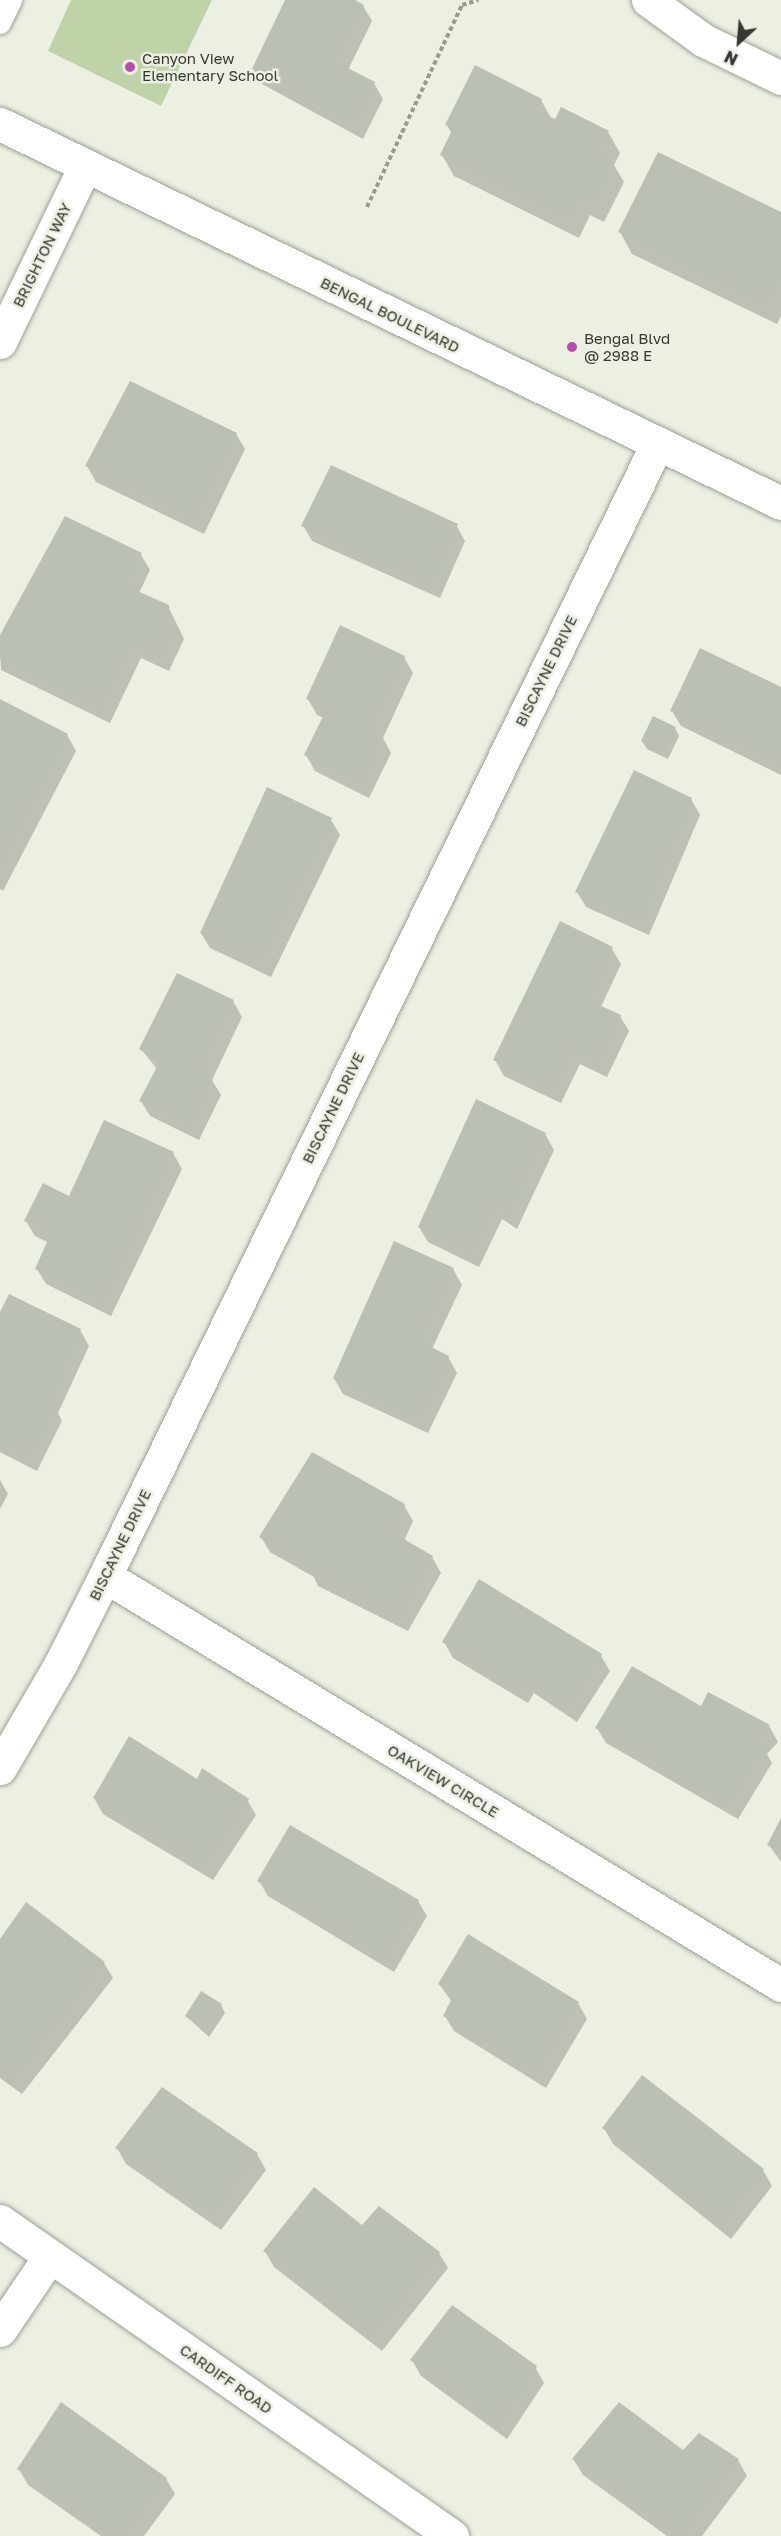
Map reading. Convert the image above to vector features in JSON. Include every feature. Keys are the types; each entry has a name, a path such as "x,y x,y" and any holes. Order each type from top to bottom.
{"street":[{"path":"648,0 703,40 781,78"},
{"name":"BENGAL BOULEVARD","path":"0,124 84,168 781,503"},
{"name":"BRIGHTON WAY","path":"0,342 84,168"},
{"name":"BISCAYNE DRIVE","path":"0,1768 61,1663 105,1576 657,444"},
{"name":"OAKVIEW CIRCLE","path":"105,1576 781,1985"},
{"name":"CARDIFF ROAD","path":"0,2221 452,2536"},
{"path":"0,2330 50,2256"}],"lane":[{"path":"0,23 11,0"}],"path":[{"path":"368,207 462,5 478,0"}],"green space":[{"name":"Canyon View Elementary School","path":"71,0 212,0 161,106 48,51"}],"building":[{"path":"285,0 355,0 364,5 336,62 375,82 354,124 252,69"},
{"path":"475,65 542,99 536,110 555,119 561,107 609,131 597,153 612,160 592,201 578,195 567,218 440,155 453,128 445,125"},
{"path":"658,152 781,212 781,271 765,304 618,232"},
{"path":"130,381 237,433 195,520 85,466"},
{"path":"331,465 458,524 431,584 301,526"},
{"path":"65,516 142,553 126,586 169,605 170,619 176,623 161,656 132,644 101,708 0,659 0,635"},
{"path":"340,625 405,656 370,731 383,736 360,783 304,755 327,708 306,699"},
{"path":"700,648 781,687 781,765 670,711"},
{"path":"0,699 68,734 0,865"},
{"path":"653,716 676,727 664,752 641,741"},
{"path":"634,770 692,798 640,921 575,892"},
{"path":"267,787 332,818 262,962 200,933"},
{"path":"560,921 613,947 588,1000 621,1015 598,1062 572,1049 552,1088 493,1060"},
{"path":"177,973 234,1000 199,1073 213,1078 190,1125 139,1101 160,1061 139,1049"},
{"path":"476,1099 546,1133 508,1214 493,1205 470,1252 418,1227"},
{"path":"104,1120 174,1152 102,1301 35,1269 51,1233 24,1221 43,1183 69,1196"},
{"path":"394,1241 454,1268 419,1341 449,1356 419,1419 333,1378"},
{"path":"9,1294 81,1329 48,1401 54,1404 28,1456 0,1442 0,1312"},
{"path":"312,1452 405,1504 392,1532 433,1556 399,1616 308,1570 310,1566 259,1537"},
{"path":"479,1579 602,1654 568,1707 524,1679 520,1689 442,1642"},
{"path":"632,1666 701,1706 708,1692 770,1725 757,1740 764,1746 729,1804 595,1728"},
{"path":"129,1736 197,1779 202,1768 249,1799 204,1866 93,1798"},
{"path":"781,1818 781,1852 767,1845"},
{"path":"290,1825 419,1900 385,1957 257,1881"},
{"path":"26,1902 105,1962 12,2080 0,2071 0,1939"},
{"path":"468,1934 579,2002 537,2073 443,2016 454,1994 438,1984"},
{"path":"201,1991 222,2004 204,2030 185,2016"},
{"path":"642,2075 764,2169 721,2224 602,2128"},
{"path":"162,2087 258,2153 212,2216 115,2148"},
{"path":"314,2187 362,2225 379,2206 440,2252 373,2336 263,2251"},
{"path":"452,2305 537,2366 498,2425 410,2360"},
{"path":"61,2402 167,2478 124,2536 113,2536 17,2469"},
{"path":"619,2402 683,2450 699,2433 739,2459 681,2536 572,2459"}],"place":[{"name":"Canyon View Elementary School","path":"130,67"},
{"name":"Bengal Blvd @ 2988 E","path":"572,347"}]}
